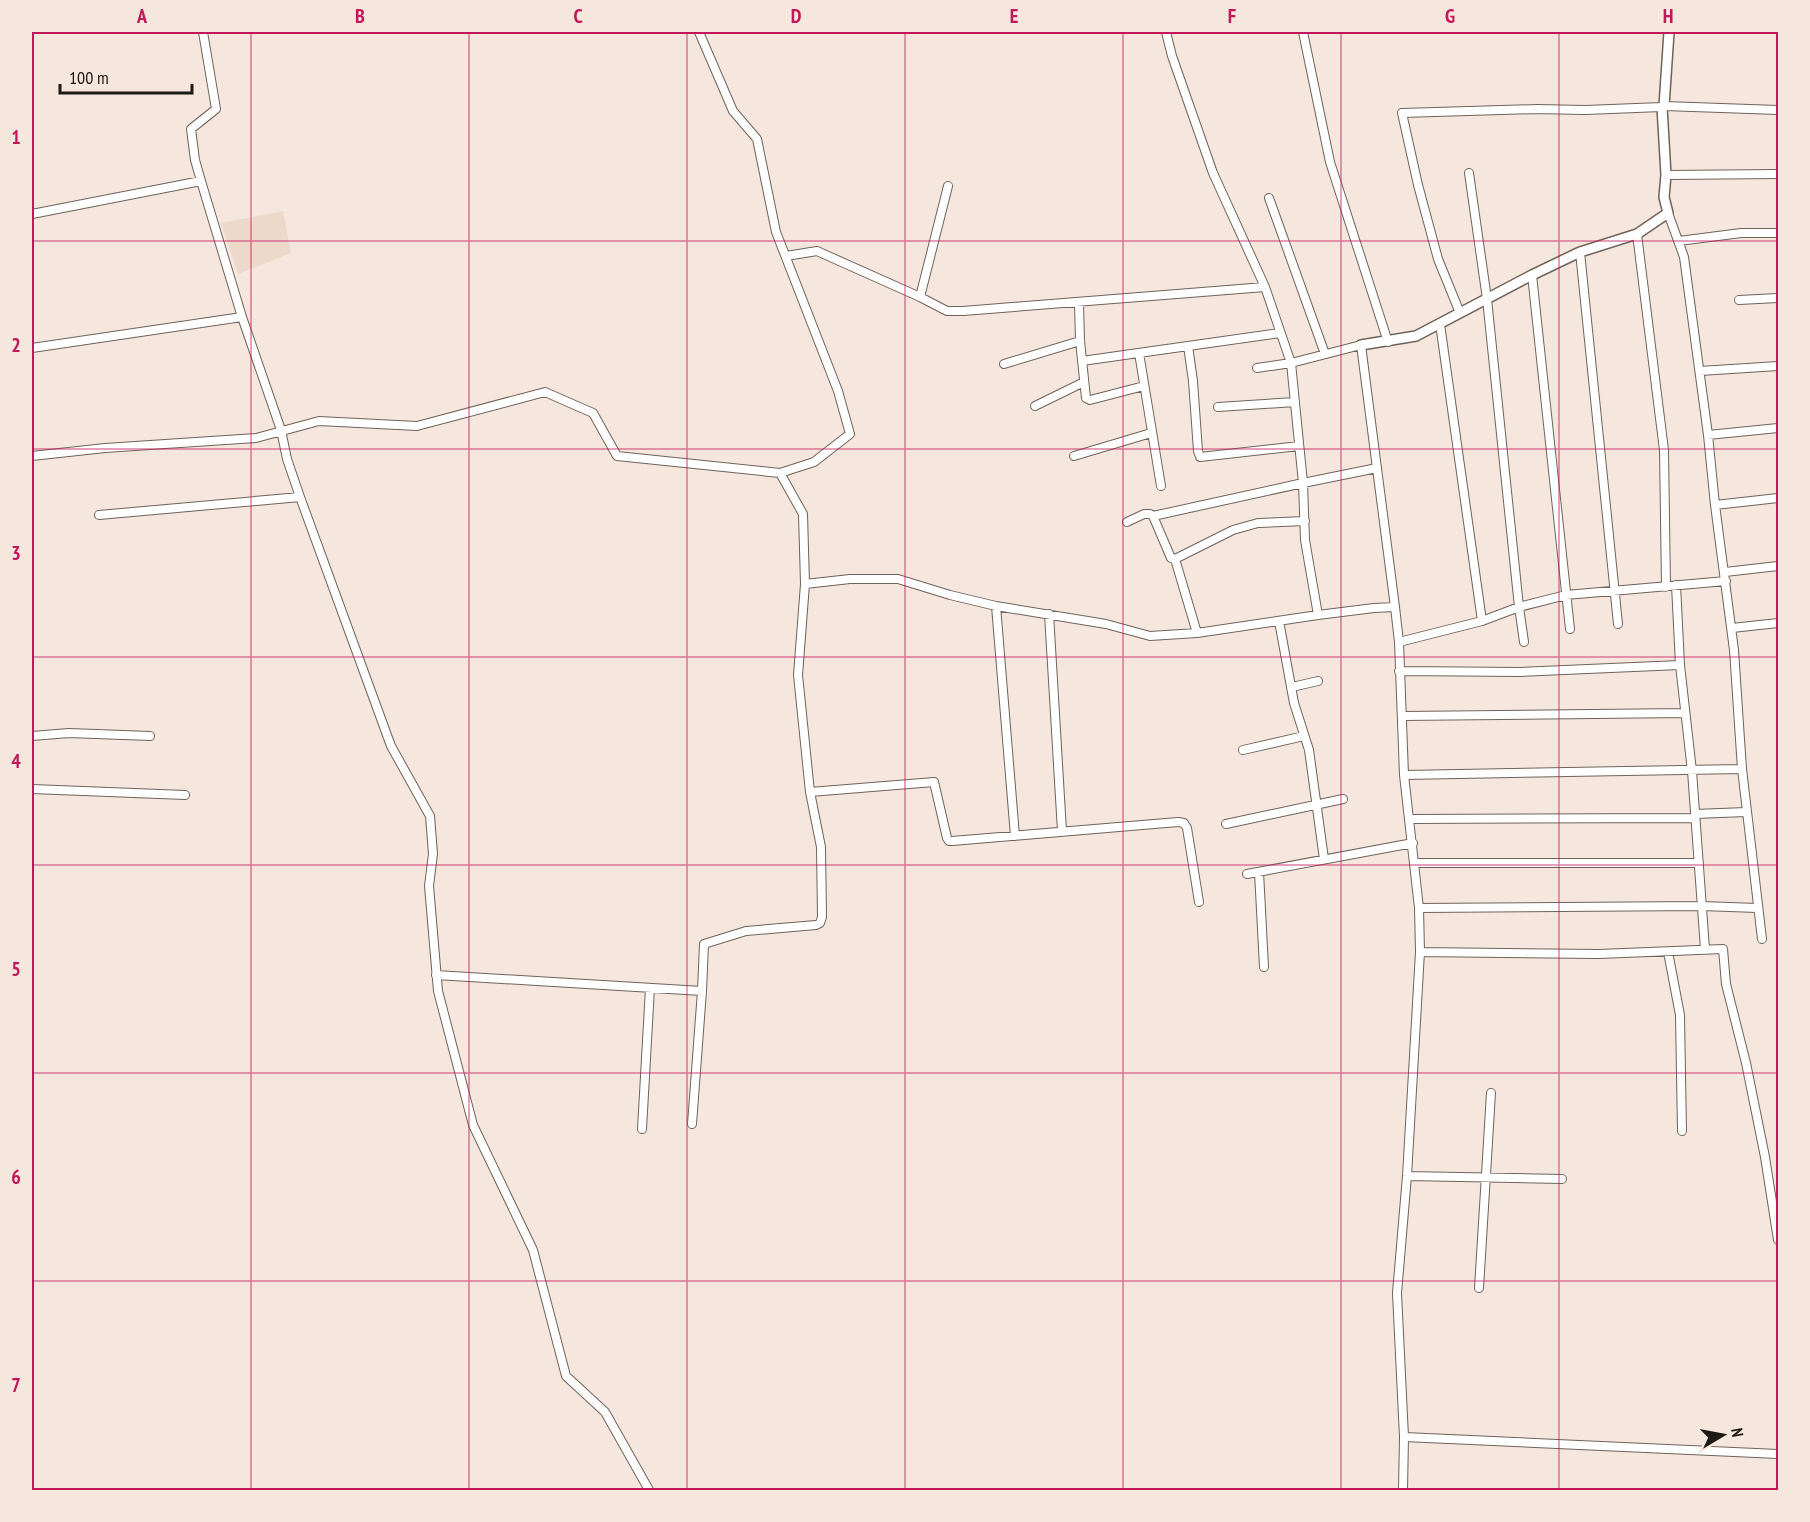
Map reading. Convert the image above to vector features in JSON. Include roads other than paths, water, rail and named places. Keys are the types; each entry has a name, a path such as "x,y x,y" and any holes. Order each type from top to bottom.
{"street":[{"path":"203,32 216,109 191,129 195,160 242,317 281,430 287,459 300,497 391,746 430,816 433,854 429,886 438,991 473,1125 533,1250 566,1376 605,1412 649,1491"},
{"path":"32,456 105,448 256,438 319,421 417,426 544,392 593,413 617,456 780,473 814,462 850,434 838,391 776,232 757,139 733,111 699,32"},
{"path":"1166,32 1172,56 1213,173 1265,287 1291,363 1305,540 1318,615"},
{"path":"1304,32 1330,162 1388,342"},
{"path":"1669,32 1663,107 1666,175 1664,197 1684,257 1700,371 1732,628 1746,812 1762,939"},
{"path":"1460,313 1438,259 1418,185 1402,112 1663,107 1779,110"},
{"path":"1469,173 1486,299 1524,642"},
{"path":"1666,175 1779,174"},
{"path":"32,214 201,181"},
{"path":"920,297 948,186"},
{"path":"1269,198 1325,354"},
{"path":"1257,368 1291,363 1361,345 1416,336 1580,252 1637,234 1668,213"},
{"path":"1679,241 1741,233 1779,233"},
{"path":"1637,234 1664,450 1666,587"},
{"path":"786,256 816,251 947,310 955,311 1265,287"},
{"path":"1580,252 1618,624"},
{"path":"1532,275 1570,629"},
{"path":"1739,300 1779,298"},
{"path":"1079,303 1085,396 1090,400 1144,386"},
{"path":"32,348 242,317"},
{"path":"1440,324 1482,621"},
{"path":"1082,361 1280,333"},
{"path":"1004,364 1080,341"},
{"path":"1361,345 1399,642 1404,775 1419,908 1420,952 1407,1176 1397,1293 1404,1437 1404,1491"},
{"path":"1188,346 1200,457 1299,446"},
{"path":"1139,353 1161,486"},
{"path":"1700,371 1779,366"},
{"path":"1035,406 1084,382"},
{"path":"1218,407 1295,402"},
{"path":"1708,435 1779,428"},
{"path":"1074,456 1151,433"},
{"path":"1127,522 1144,514 1153,516 1377,468"},
{"path":"692,1124 704,944 746,931 816,925 822,917 821,847 810,792 798,675 805,584 802,514 780,473"},
{"path":"99,515 300,497"},
{"path":"1715,505 1779,498"},
{"path":"1153,516 1171,558 1175,559 1197,633"},
{"path":"1175,559 1233,530 1258,524 1305,521"},
{"path":"1399,642 1482,621 1519,607 1566,596 1666,587 1779,566"},
{"path":"805,584 850,579 898,579 950,596 1106,624 1150,636 1197,633 1318,615 1395,607"},
{"path":"1676,585 1680,665 1692,771 1705,949"},
{"path":"996,606 1015,836"},
{"path":"1049,614 1062,831"},
{"path":"1279,621 1294,703 1309,750 1324,859"},
{"path":"1732,628 1779,623"},
{"path":"1399,671 1521,672 1680,665"},
{"path":"1292,687 1318,681"},
{"path":"1402,716 1685,712"},
{"path":"32,736 69,733 150,736"},
{"path":"1243,750 1304,736"},
{"path":"1404,775 1742,770"},
{"path":"810,792 934,782 949,841 1184,823 1187,828 1199,902"},
{"path":"32,789 185,795"},
{"path":"1226,824 1342,800"},
{"path":"1409,819 1695,816 1746,812"},
{"path":"1247,874 1413,843"},
{"path":"1414,863 1699,863"},
{"path":"1259,872 1264,967"},
{"path":"1419,908 1702,906 1757,908"},
{"path":"1420,952 1599,954 1723,949 1726,984 1746,1063 1779,1240"},
{"path":"1668,952 1680,1015 1682,1131"},
{"path":"436,975 702,991"},
{"path":"642,1129 650,988"},
{"path":"1479,1288 1491,1093"},
{"path":"1407,1176 1562,1179"},
{"path":"1404,1437 1779,1454"}]}
